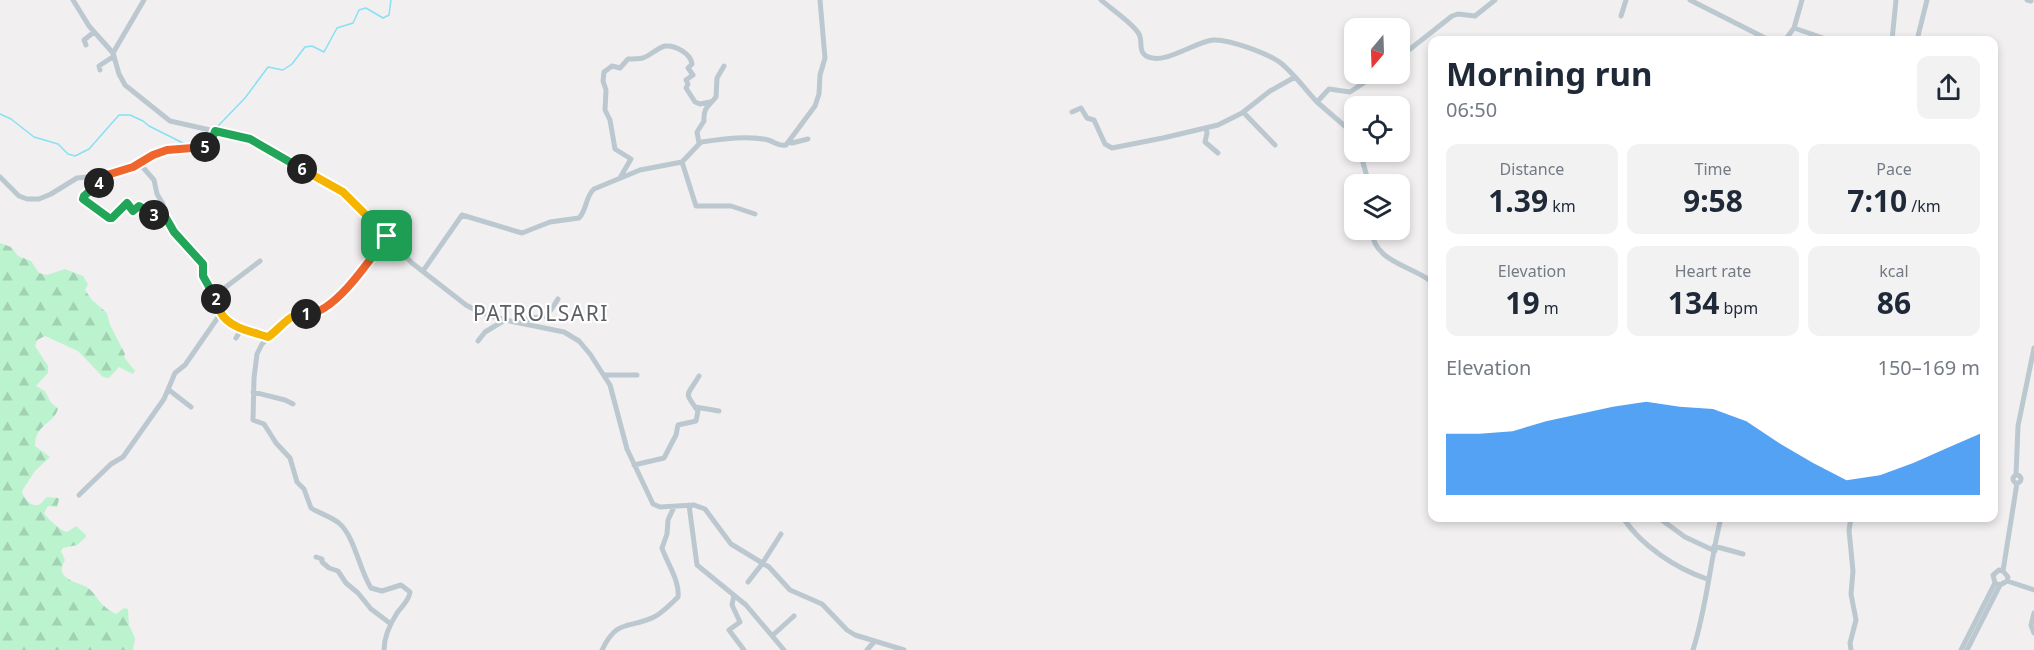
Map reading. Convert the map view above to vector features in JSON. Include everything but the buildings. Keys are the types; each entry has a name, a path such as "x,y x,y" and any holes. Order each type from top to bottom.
{"street":[{"path":"73,0 94,32 113,55 121,79 141,99 170,121 211,134 250,139 336,186 352,199 407,258 466,305 487,315 564,332 575,338 590,354 613,393 621,432 653,504 660,507 689,505 705,509 731,544 774,571 790,590 817,601 847,630 874,642 904,650"},
{"path":"100,70 99,66 113,55 144,0"},
{"path":"423,271 460,216 523,232 550,222 579,218 583,214 591,192 620,178 653,167 682,162 699,143 755,139 768,140 783,147 818,99 825,54 820,0"},
{"path":"1101,0 1138,33 1143,52 1149,57 1167,57 1210,40 1219,40 1250,49 1277,61 1317,102 1344,125"},
{"path":"1410,49 1452,16 1458,14 1475,16 1495,0"},
{"path":"1621,16 1626,0"},
{"path":"1690,0 1761,36"},
{"path":"1788,36 1794,28 1802,0"},
{"path":"1892,36 1896,0"},
{"path":"1918,36 1927,0"},
{"path":"1794,28 1817,36"},
{"path":"86,45 84,40 94,32"},
{"path":"620,178 631,159 615,148 610,120 605,110 604,72 612,66 620,68 628,59 642,58 665,46 674,47 687,54 692,60 688,68 693,75 686,81 688,84 686,87 692,99 697,103 710,102"},
{"path":"699,143 697,132 704,121 704,113 716,97 717,78 724,66"},
{"path":"1072,112 1081,108 1087,118 1094,120 1105,144 1112,148 1224,123 1243,112 1270,91 1295,77"},
{"path":"1317,102 1329,89 1350,92 1362,84"},
{"path":"1243,112 1275,145"},
{"path":"1206,128 1205,142 1218,153"},
{"path":"0,177 19,196 32,199 48,196 77,178 107,175 140,164 153,155 170,149 206,147 211,134"},
{"path":"788,142 808,139"},
{"path":"682,162 696,206 731,206 755,214"},
{"path":"140,164 154,180 157,194 163,204 162,211 174,232 204,265 203,276 221,313 228,321 268,337"},
{"path":"107,175 83,198 109,218 112,218 127,203 134,211 139,206 152,215 162,211"},
{"path":"384,650 384,637 410,592 401,585 382,591 371,588 363,575 347,532 333,518 312,509 304,489 297,482 290,458 276,443 264,423 253,420 253,392 257,354 268,337 294,315 315,313 339,296 367,264 387,236"},
{"path":"1373,240 1384,255 1428,280"},
{"path":"214,296 260,261"},
{"path":"526,324 529,317 543,318 558,299"},
{"path":"79,495 112,463 123,457 169,390 175,373 185,365 221,313"},
{"path":"478,341 485,332 505,320"},
{"path":"236,338 242,328"},
{"path":"2007,581 2008,577 2003,571 2017,483 2013,479 2016,475 2018,426 2034,348"},
{"path":"604,375 637,375"},
{"path":"634,465 666,457 678,425 696,421 698,413 689,402 688,396 699,376"},
{"path":"169,390 191,407"},
{"path":"253,392 292,404"},
{"path":"695,407 719,411"},
{"path":"689,505 697,565 746,605 784,650"},
{"path":"602,650 616,629 657,615 679,595 662,548 667,534 668,520 674,507"},
{"path":"1626,522 1644,542 1682,569 1707,579"},
{"path":"1664,522 1685,537 1714,548 1743,554"},
{"path":"1693,650 1702,619 1707,579 1720,522"},
{"path":"1850,522 1853,571 1851,594 1856,620 1850,644 1851,650"},
{"path":"748,582 781,534"},
{"path":"316,557 322,559 322,562 329,568 338,571 371,609 392,624"},
{"path":"1997,584 1993,575 2003,571"},
{"path":"1967,650 1997,584 2007,581 2034,590"},
{"path":"734,595 732,605 740,621 729,630 744,650"},
{"path":"2034,613 2031,625 2034,633"},
{"path":"773,635 794,616"},
{"path":"1961,650 1979,621"},
{"path":"867,650 874,642"}],"green space":[{"path":"0,243 11,247 18,256 31,261 39,273 47,275 65,269 83,276 88,284 85,290 92,300 107,313 110,325 125,354 124,357 135,371 133,374 119,367 109,378 103,377 78,351 45,336 37,340 35,346 48,366 48,373 36,386 45,391 50,401 58,409 38,433 36,439 35,446 50,457 35,471 22,491 26,499 34,505 40,504 47,497 58,498 57,507 48,506 44,513 64,531 67,532 76,526 85,534 86,537 77,545 63,548 61,551 65,560 62,572 68,579 88,588 102,604 116,614 124,608 128,609 129,625 135,638 133,650 0,650"}],"waterway":[{"path":"218,126 245,98 268,67 283,70 292,64 305,47 312,46 324,52 337,28 353,23 359,10 366,8 383,18 389,15 391,0"},
{"path":"0,114 11,119 34,137 58,144 68,154 75,156 89,149 119,115 130,115 185,144 207,142"}],"district":[{"name":"PATROLSARI","path":"541,313"}],"route":[{"path":"215,131 250,139 336,186 352,199 387,236 367,264 340,295 311,315 300,313 294,315 268,337 242,328 224,317 203,276 204,265 174,232 162,215 162,211 152,215 139,206 134,211 127,203 110,219 83,198 107,175 140,164 153,155 173,148 200,149 206,147 211,142 215,131"}]}
